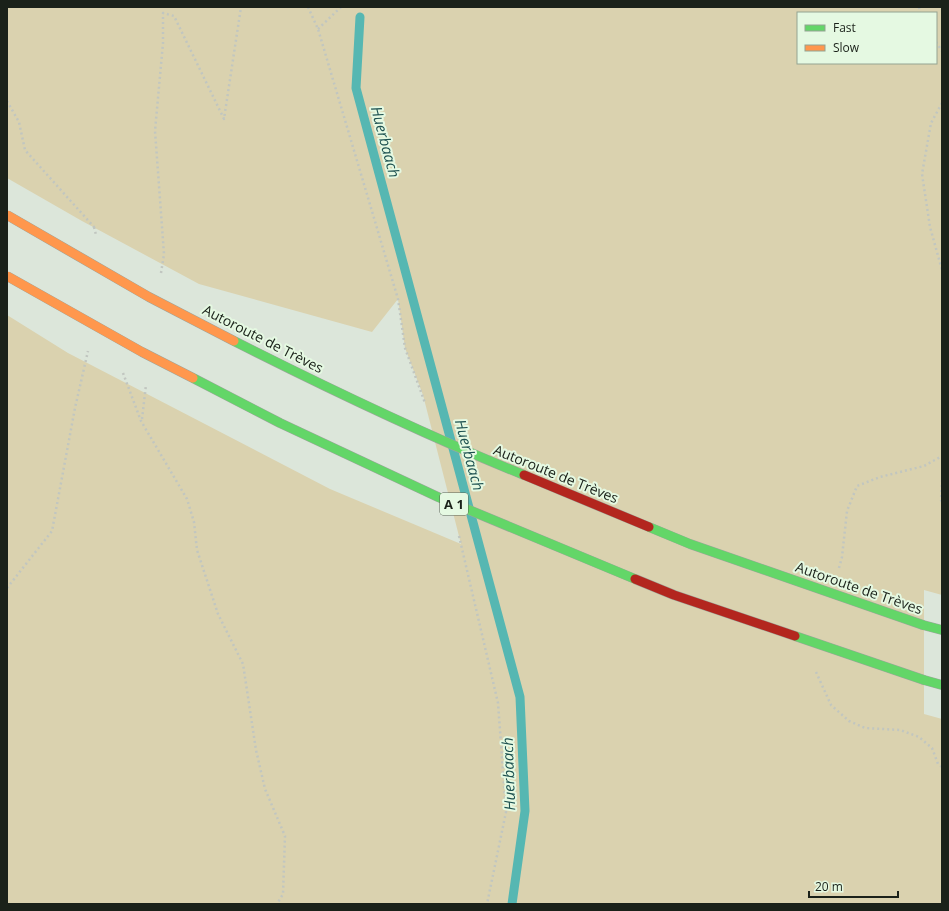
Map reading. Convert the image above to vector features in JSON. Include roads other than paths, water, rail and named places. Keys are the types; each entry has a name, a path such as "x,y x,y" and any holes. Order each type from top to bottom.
{"highway":[{"name":"Autoroute de Trèves","path":"7,215 149,297 303,376 460,449 690,544 942,630"},
{"name":"A 1","path":"7,276 142,352 280,422 438,497 674,595 942,685"}],"waterway":[{"name":"Huerbaach","path":"360,17 356,88 520,697 525,811 512,904"}]}
